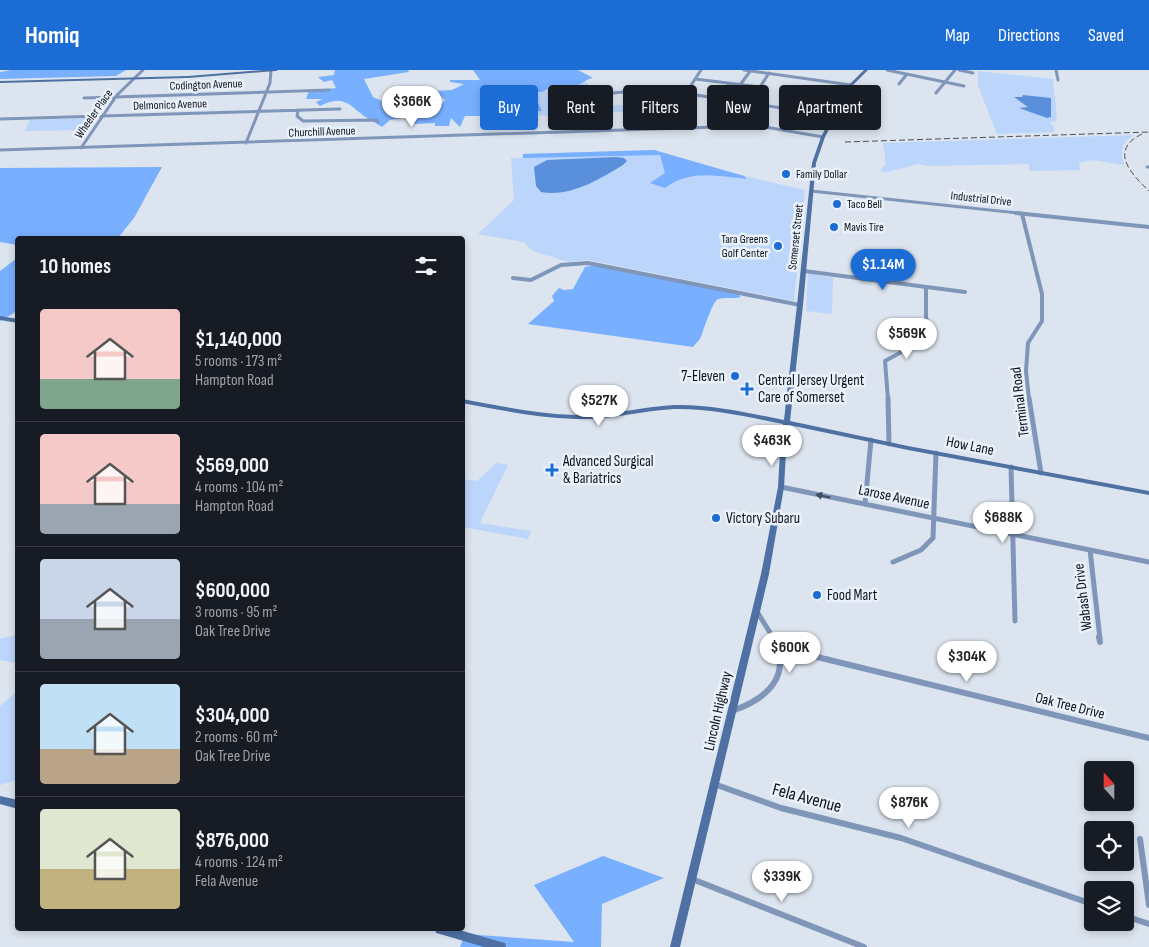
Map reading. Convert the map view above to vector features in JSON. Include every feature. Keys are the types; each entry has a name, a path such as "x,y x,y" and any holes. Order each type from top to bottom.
{"main road":[{"path":"0,82 188,77 276,70"},
{"name":"Somerset Street","path":"851,85 866,70"},
{"name":"Somerset Street","path":"787,422 814,163 826,130"},
{"path":"0,318 15,320"},
{"name":"How Lane","path":"465,402 550,417 592,417 686,407 787,422 888,444 1149,493"},
{"name":"Lincoln Highway","path":"675,947 765,574 781,487 787,422"},
{"path":"0,800 15,804"},
{"path":"447,931 501,947"}],"street":[{"name":"Wheeler Place","path":"81,148 117,96 131,79 143,70"},
{"path":"246,143 267,92 271,80 271,70"},
{"path":"691,85 701,70"},
{"path":"744,70 851,85"},
{"path":"695,79 740,85 751,70"},
{"path":"887,70 964,86"},
{"path":"936,93 955,70"},
{"path":"960,70 973,73"},
{"path":"1056,70 1058,80"},
{"path":"761,85 769,73"},
{"path":"899,84 907,74"},
{"name":"Codington Avenue","path":"84,98 329,90"},
{"name":"Delmonico Avenue","path":"0,119 340,109"},
{"path":"298,110 297,116 303,121 377,120 378,122"},
{"name":"Churchill Avenue","path":"697,128 756,126 823,136"},
{"name":"Churchill Avenue","path":"0,150 634,130"},
{"name":"Industrial Drive","path":"811,191 1149,226"},
{"name":"Terminal Road","path":"1022,214 1042,294 1042,321 1028,343 1026,371 1030,413 1041,473"},
{"path":"514,278 531,280 560,265 588,263 800,305"},
{"path":"804,271 965,292"},
{"path":"888,444 890,409 885,361 907,349 922,344 929,334 926,318 926,287"},
{"path":"865,504 871,440"},
{"path":"892,562 921,550 933,540 936,453"},
{"path":"1010,467 1015,620"},
{"name":"Larose Avenue","path":"781,487 1149,562"},
{"name":"Wabash Drive","path":"1090,550 1100,642"},
{"path":"732,711 746,707 771,688 780,675 781,656 756,610"},
{"name":"Oak Tree Drive","path":"781,656 809,655 1149,738"},
{"name":"Fela Avenue","path":"714,784 781,808 901,838 1084,901"},
{"path":"1140,839 1149,904"},
{"path":"692,879 864,947"},
{"path":"1134,919 1149,924"}],"shaded area":[{"path":"11,70 126,70 116,76 0,79 0,72"},
{"path":"335,70 408,70 409,72 364,79 373,97 409,113 437,110 445,100 435,91 452,90 464,84 450,82 450,80 480,80 473,70 578,70 593,78 578,85 548,85 548,89 542,92 538,92 538,85 480,85 480,116 465,116 460,127 451,118 449,126 435,126 435,123 415,124 408,117 390,120 382,127 344,102 334,101 320,106 316,102 323,99 306,99 309,91 336,88 332,80 324,82 318,77 334,75"},
{"path":"978,71 1053,79 1057,121 1050,122 1054,132 997,134 978,86"},
{"path":"584,80 588,85 578,85"},
{"path":"548,88 548,115 538,116 538,111 542,111 538,102 538,93"},
{"path":"1023,95 1051,98 1051,117 1047,118 1019,108 1028,107 1014,97 1022,97"},
{"path":"538,102 542,111 538,111"},
{"path":"613,105 623,105 623,112 613,112"},
{"path":"98,118 90,130 25,131 30,120"},
{"path":"1134,135 1126,141 1123,147 1124,165 1093,160 1079,163 1080,170 1030,171 1028,164 928,166 918,164 884,173 880,170 886,164 883,143"},
{"path":"654,150 736,174 805,190 794,301 588,260 569,262 533,251 523,242 478,234 514,200 511,158 522,158 523,154"},
{"path":"654,150 744,176 747,179 704,175 694,176 674,182 665,188 650,183 665,173 660,155 523,158 523,154"},
{"path":"624,158 627,161 614,171 574,190 552,193 541,192 536,186 534,167 547,160"},
{"path":"162,167 134,218 119,236 15,236 15,245 0,242 0,168"},
{"path":"15,260 15,312 0,321 0,271"},
{"path":"593,265 737,293 741,297 720,298 716,301 701,338 693,347 528,324 554,301 552,296 559,288 564,290 573,289 585,267"},
{"path":"808,273 833,278 832,314 806,311"},
{"path":"496,463 508,465 480,523 531,531 528,539 465,527 465,479 477,481"},
{"path":"15,635 15,663 0,660 0,639"},
{"path":"15,693 15,781 0,785 0,706"},
{"path":"603,856 664,878 602,904 601,947 460,947 465,934 574,942 534,885"}],"railway":[{"path":"845,142 1149,132"},
{"path":"1142,134 1132,140 1126,147 1125,154 1126,162 1135,177 1149,191"}],"place":[{"name":"Family Dollar","path":"786,174"},
{"name":"Taco Bell","path":"837,204"},
{"name":"Mavis Tire","path":"834,227"},
{"name":"Tara Greens Golf Center","path":"778,246"},
{"name":"7-Eleven","path":"735,376"},
{"name":"Central Jersey Urgent Care of Somerset","path":"747,389"},
{"name":"Advanced Surgical & Bariatrics","path":"552,470"},
{"name":"Victory Subaru","path":"716,518"},
{"name":"Food Mart","path":"817,595"}]}
